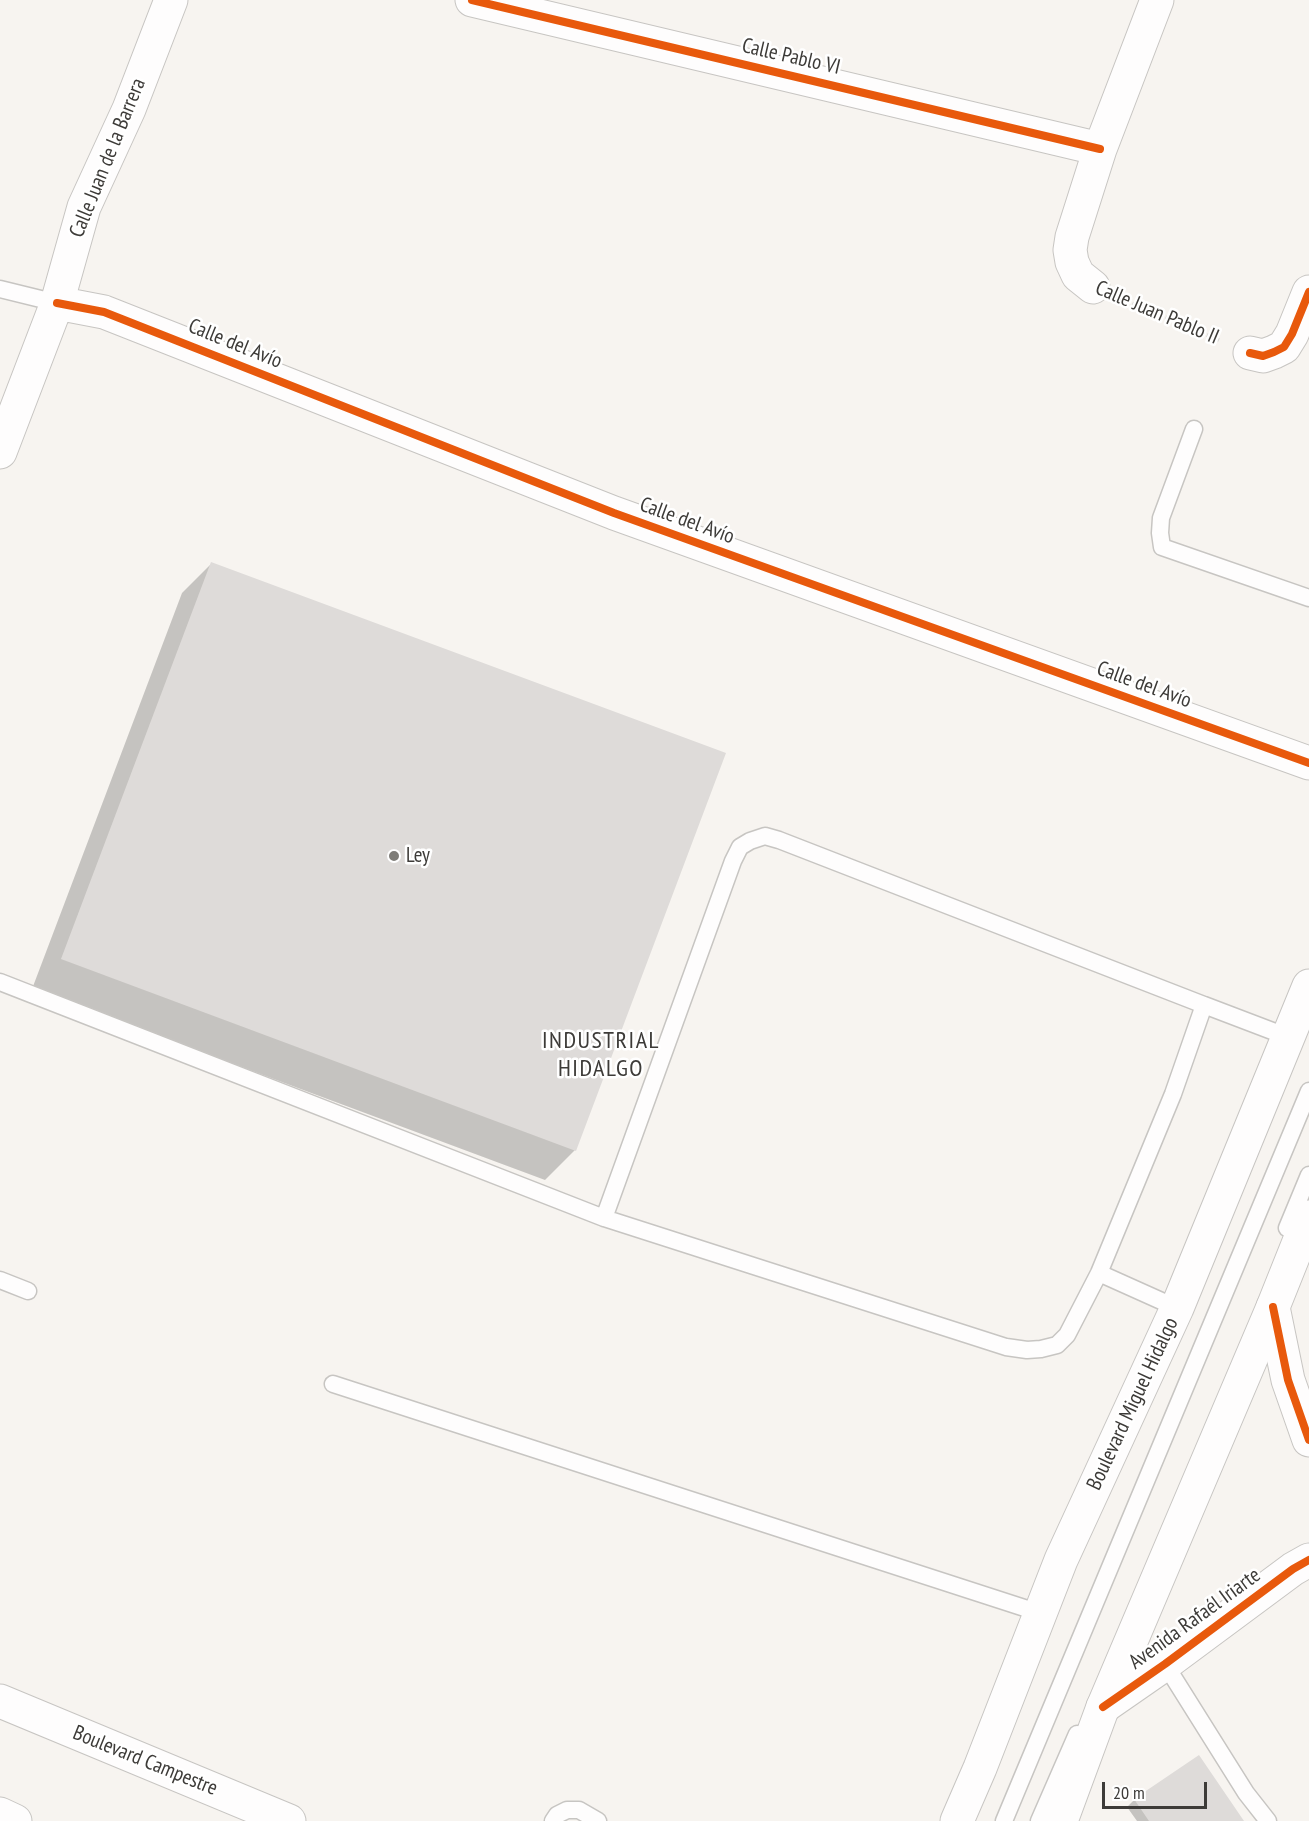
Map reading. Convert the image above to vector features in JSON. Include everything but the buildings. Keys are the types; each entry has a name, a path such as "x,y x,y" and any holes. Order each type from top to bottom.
{"street":[{"name":"Calle Juan de la Barrera","path":"0,452 57,303 84,207 129,109 171,0"},
{"name":"Calle Pablo VI","path":"472,0 1100,149"},
{"name":"Calle Juan Pablo II","path":"1093,287 1078,275 1072,262 1070,250 1072,237 1100,149 1157,0"},
{"path":"1250,353 1263,356 1284,347 1292,334 1309,292"},
{"name":"Calle del Avío","path":"57,303 104,312 614,513 1309,764"},
{"name":"Boulevard Miguel Hidalgo","path":"957,1821 1061,1560 1178,1308 1309,986"},
{"path":"1060,1821 1103,1707 1260,1316 1309,1216"},
{"path":"1260,1316 1288,1380 1309,1440"},
{"name":"Avenida Rafaél Iriarte","path":"1103,1707 1293,1569 1309,1560"},
{"name":"Boulevard Campestre","path":"0,1701 289,1821"},
{"path":"0,1814 15,1821"}],"lane":[{"path":"0,289 57,303"},
{"path":"1194,429 1161,518 1162,547 1309,598"},
{"path":"604,1218 733,861 740,847 750,840 765,836 1288,1037"},
{"path":"0,982 604,1218 1006,1347 1027,1350 1041,1350 1057,1345 1067,1335 1099,1273 1173,1094 1204,1005"},
{"path":"1004,1821 1309,1091"},
{"path":"1283,1239 1309,1174"},
{"path":"1099,1273 1178,1308"},
{"path":"0,1280 28,1291"},
{"path":"1040,1821 1187,1476 1260,1316"},
{"path":"333,1384 1040,1613"},
{"path":"1165,1664 1239,1798 1268,1821"},
{"path":"553,1821 557,1815 567,1810 579,1810 598,1821"}],"cycle path":[{"path":"472,0 1100,149"},
{"path":"1250,353 1263,356 1284,347 1292,334 1309,292"},
{"path":"57,303 104,312 614,513 1309,763"},
{"path":"1273,1307 1288,1380 1309,1440"},
{"path":"1103,1707 1293,1569 1309,1560"}],"place":[{"name":"Ley","path":"394,856"}],"district":[{"name":"INDUSTRIAL HIDALGO","path":"601,1055"}]}
